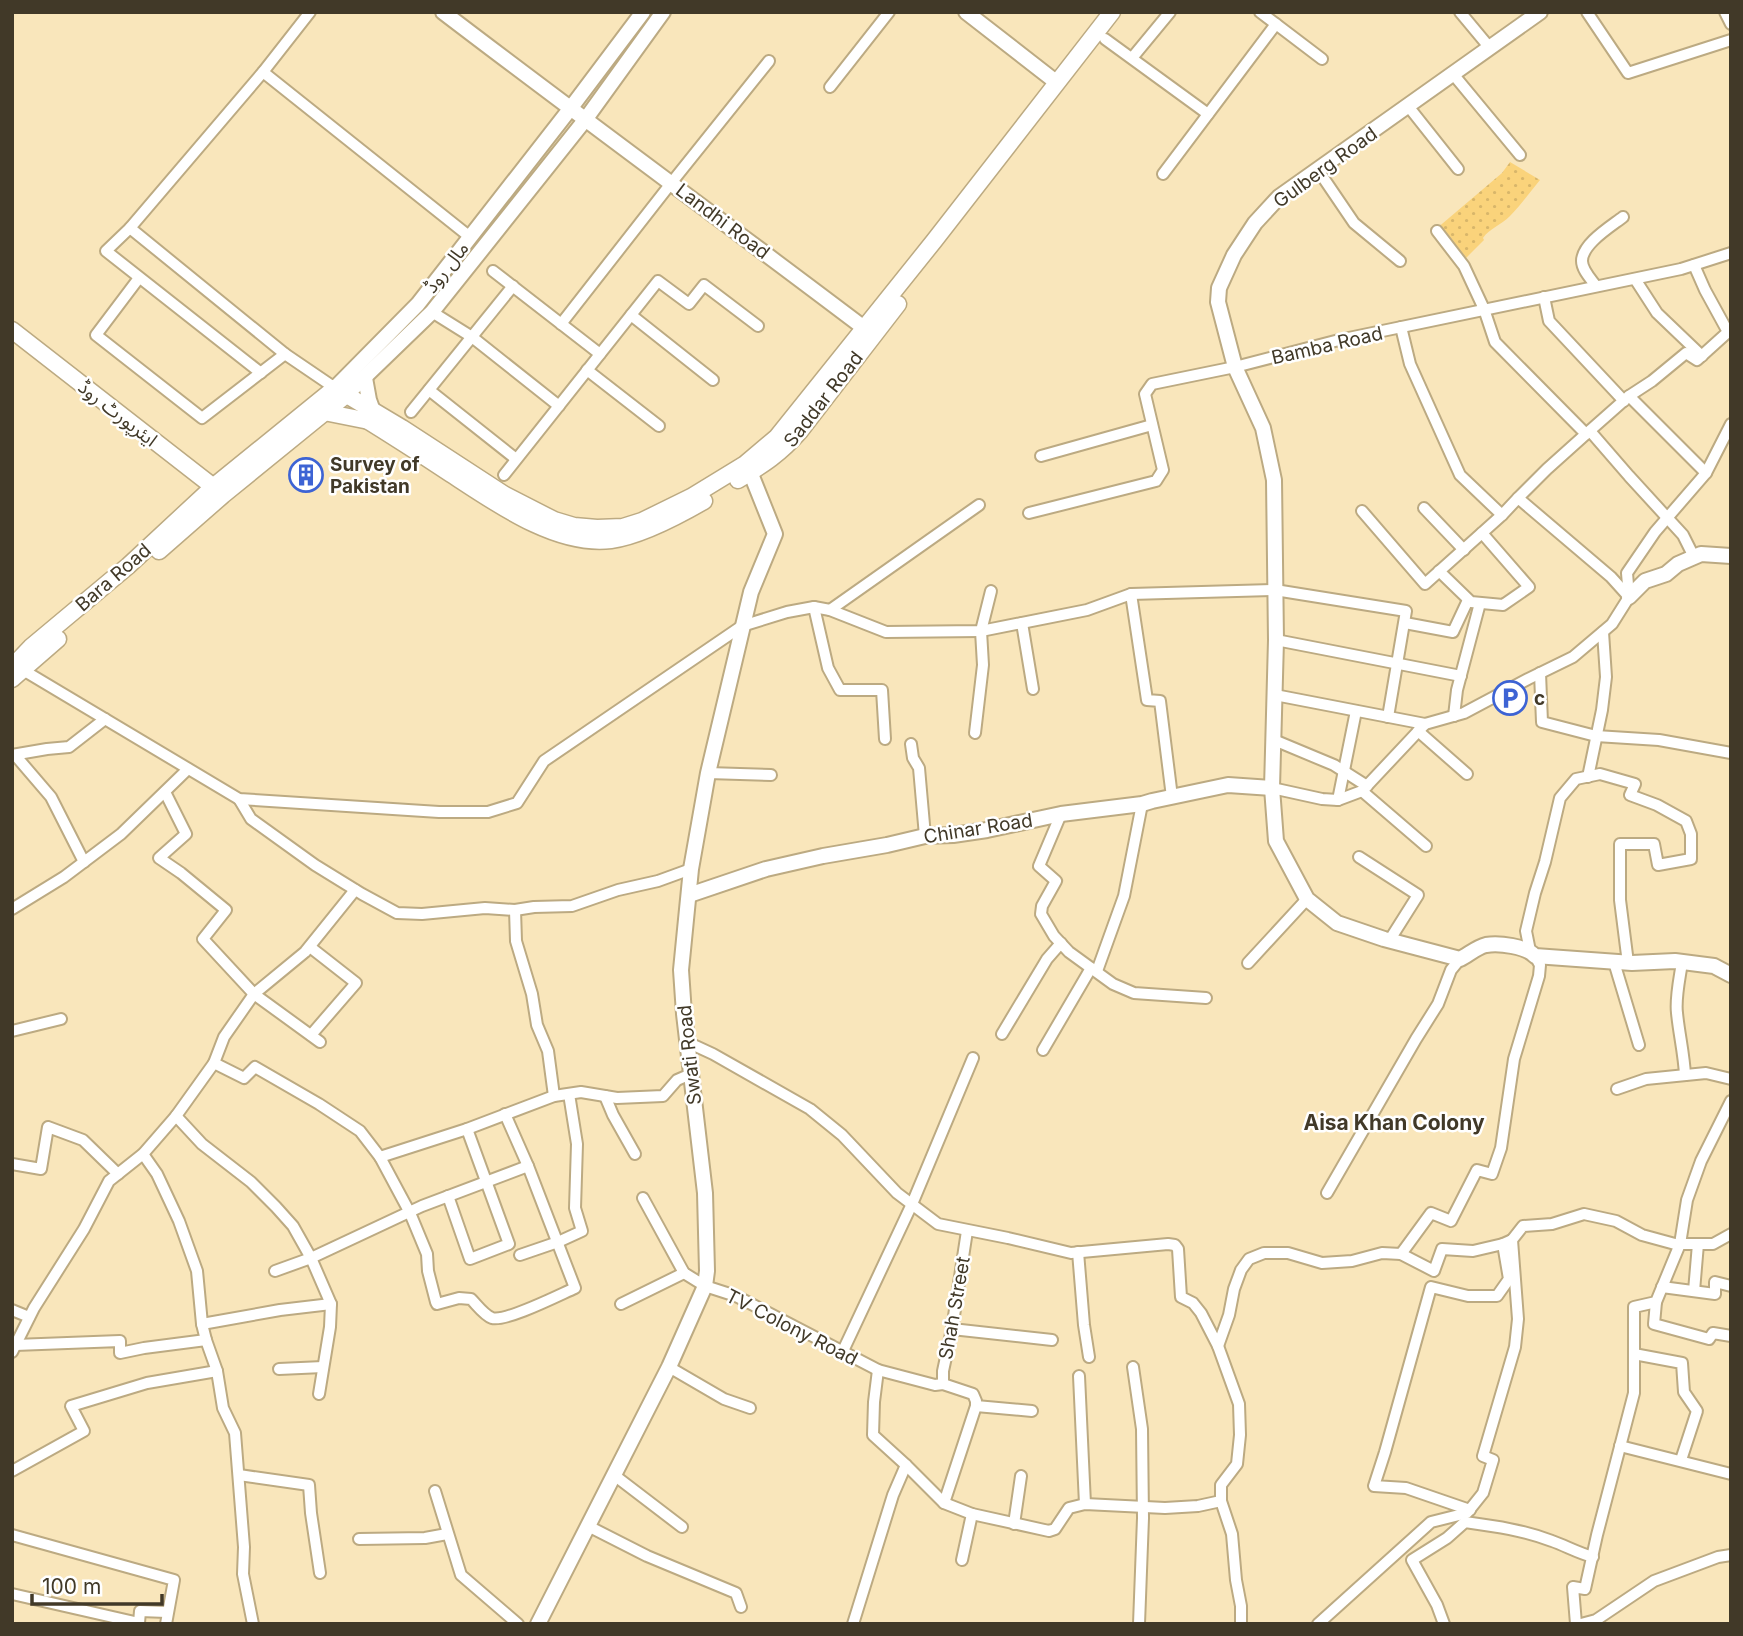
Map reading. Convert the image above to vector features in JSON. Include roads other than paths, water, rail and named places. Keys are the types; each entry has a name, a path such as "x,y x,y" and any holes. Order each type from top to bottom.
{"main road":[{"name":"Saddar Road","path":"1061,85 1112,12"},
{"name":"Saddar Road","path":"337,394 371,416 402,428 505,495 554,520 574,526 597,528 623,527 642,521 747,468 777,437 869,332 934,241 1061,85 1126,12"},
{"name":"ایئرپورٹ روڈ","path":"12,330 218,491"},
{"path":"218,491 324,412 337,394"},
{"name":"مال روڈ","path":"218,491 337,394"},
{"path":"324,412 371,416"},
{"name":"Bara Road","path":"15,668 31,647 218,491"}],"street":[{"path":"261,373 106,251 130,228 263,72 310,12"},
{"name":"Landhi Road","path":"443,12 869,332"},
{"name":"مال روڈ","path":"337,394 418,303 643,12"},
{"name":"مال روڈ","path":"337,394 365,378 432,312 584,120 663,12"},
{"path":"830,87 889,12"},
{"path":"966,12 1061,85"},
{"path":"1132,58 1170,12"},
{"path":"1261,12 1322,59"},
{"name":"Gulberg Road","path":"1307,899 1276,841 1272,788 1276,640 1274,480 1263,428 1235,367 1217,302 1219,288 1234,255 1255,223 1279,197 1540,12"},
{"path":"1587,12 1628,73 1731,40"},
{"path":"1725,12 1731,24"},
{"path":"1461,13 1490,48"},
{"path":"1163,174 1276,24"},
{"path":"1105,38 1208,114"},
{"path":"561,324 769,61"},
{"path":"263,72 470,237"},
{"path":"1453,74 1520,155"},
{"path":"1408,106 1458,169"},
{"path":"1318,170 1353,223 1399,261"},
{"path":"1596,286 1583,266 1582,260 1587,247 1623,217"},
{"path":"130,228 337,394"},
{"path":"1437,231 1464,265 1484,309 1495,342 1588,432 1629,476 1683,535 1694,557"},
{"name":"Bamba Road","path":"1028,513 1157,481 1163,470 1144,394 1152,384 1235,367 1339,340 1681,269 1731,253"},
{"path":"1362,511 1425,584 1626,399 1686,354 1697,360 1728,332 1694,265"},
{"path":"493,271 600,354"},
{"path":"139,278 96,335 202,418 285,354"},
{"path":"1635,278 1657,313 1702,356"},
{"path":"504,475 658,281 690,304 704,285 758,326"},
{"path":"411,412 513,286"},
{"path":"1544,297 1549,321 1626,399 1706,473"},
{"path":"432,312 472,337 559,406"},
{"path":"631,316 713,380"},
{"path":"1401,327 1410,364 1460,475 1502,515"},
{"path":"587,370 659,426"},
{"path":"365,378 371,416"},
{"path":"429,390 516,459"},
{"path":"1629,597 1627,573 1667,518 1706,473 1731,424"},
{"path":"1041,456 1152,425"},
{"path":"1718,448 1731,454"},
{"name":"Swati Road","path":"538,1624 669,1367 705,1286 705,1194 681,970 691,869 708,773 751,592 775,534 747,468"},
{"path":"1518,498 1611,577 1629,597"},
{"path":"830,610 979,505"},
{"path":"1424,508 1464,550"},
{"path":"1439,572 1471,602 1503,605 1529,587 1482,533"},
{"path":"1272,788 1338,800 1364,788 1421,727 1464,713 1573,657 1612,625 1629,597 1645,581 1666,574 1701,554 1731,556"},
{"path":"975,733 984,665 981,631 991,590"},
{"path":"15,668 239,799 439,812 488,812 517,803 544,761 742,626 814,607 830,610 886,632 981,631 1087,610 1131,594 1275,590 1406,611 1388,717"},
{"path":"1131,594 1147,701 1160,701 1172,796"},
{"path":"1405,623 1454,632 1468,600"},
{"path":"1454,716 1457,690 1480,603"},
{"path":"814,607 828,668 840,690 883,690 885,739"},
{"path":"1023,623 1033,689"},
{"path":"1588,776 1606,677 1604,632"},
{"path":"1276,640 1461,676"},
{"path":"1540,673 1542,722 1596,736 1659,740 1731,753"},
{"path":"1275,695 1388,717 1421,727 1466,774"},
{"path":"1338,800 1356,711"},
{"path":"13,755 69,747 105,719"},
{"path":"1274,740 1345,771 1426,846"},
{"path":"911,744 913,758 919,768 925,836"},
{"path":"13,755 51,797 84,862"},
{"path":"12,909 64,877 121,834 188,769"},
{"path":"708,773 771,775"},
{"path":"1401,1254 1431,1213 1451,1221 1477,1170 1492,1174 1501,1147 1514,1059 1539,976 1539,965 1526,931 1535,893 1560,798 1576,779 1588,776 1600,774 1635,784 1630,795 1657,805 1686,821 1691,834 1691,859 1658,865 1654,844 1620,844 1621,962 1639,1045"},
{"name":"Chinar Road","path":"689,895 766,869 925,836 987,830 1061,814 1142,804 1228,785 1272,788"},
{"path":"165,792 186,834 159,858 226,910 204,939 254,994 315,1039 356,983 310,947"},
{"path":"239,799 251,819 315,865 397,913 572,906 691,869"},
{"path":"1043,1050 1094,969 1124,896 1142,804"},
{"path":"1061,814 1038,866 1056,881 1042,906 1041,914 1054,936 1069,952 1113,984 1133,993 1206,998"},
{"path":"1359,857 1418,895 1389,941"},
{"path":"13,1347 85,1229 109,1181 143,1154 176,1116 214,1063 224,1037 254,994 310,947 355,890"},
{"path":"1248,963 1307,899 1337,923 1389,941 1460,959"},
{"path":"515,910 516,941 532,994 537,1025 548,1051 554,1096"},
{"path":"1002,1034 1047,959 1060,943"},
{"path":"1327,1194 1438,1004 1451,970 1460,959 1484,945 1510,945 1533,954 1621,962 1682,962 1714,966 1731,975"},
{"path":"1682,962 1676,1011 1685,1075"},
{"path":"12,1031 61,1019"},
{"path":"687,1042 810,1109 842,1135 897,1193 937,1224 1071,1253 1175,1245 1178,1249 1181,1297 1194,1303 1201,1313 1218,1346 1239,1404 1237,1464 1221,1486 1221,1501 1232,1534 1241,1624"},
{"path":"842,1353 912,1204 973,1058"},
{"path":"214,1063 244,1078 255,1068 360,1131 380,1157 410,1213 427,1254 428,1271 437,1304 459,1298 471,1299 493,1318 508,1317 575,1288 505,1114"},
{"path":"1617,1089 1646,1079 1706,1073 1731,1079"},
{"path":"380,1157 467,1129 554,1096 581,1092 617,1098 663,1096 677,1080 691,1074"},
{"path":"520,1255 582,1231 575,1208 577,1144 569,1094"},
{"path":"606,1096 613,1115 635,1154"},
{"path":"1731,1101 1727,1121 1701,1161 1687,1199 1680,1244 1656,1302 1654,1324 1709,1339 1713,1334 1731,1336"},
{"path":"176,1116 202,1144 251,1182 276,1206 293,1226 311,1258 331,1304 319,1394"},
{"path":"12,1164 41,1169 48,1127 83,1140 118,1174"},
{"path":"448,1196 470,1259 509,1244 467,1129"},
{"path":"143,1154 157,1174 179,1221 197,1271 202,1324 218,1371 223,1408 235,1433 244,1547 243,1574 253,1624"},
{"path":"275,1271 311,1258 363,1232 448,1196 528,1166"},
{"path":"621,1304 684,1273 643,1198"},
{"path":"1218,1346 1241,1270 1250,1259 1264,1252 1288,1253 1322,1263 1352,1261 1382,1254 1401,1254 1434,1271 1442,1249 1473,1251 1508,1242 1523,1226 1552,1224 1584,1214 1616,1221 1642,1235 1680,1244 1713,1244 1731,1234"},
{"name":"Shah Street","path":"943,1384 967,1231"},
{"path":"1318,1624 1431,1522 1467,1513 1483,1493 1493,1460 1483,1456 1515,1347 1518,1319 1508,1242"},
{"path":"1470,1510 1406,1488 1374,1486 1432,1287 1468,1296 1497,1296 1508,1279 1508,1242"},
{"path":"1694,1291 1698,1244"},
{"path":"1078,1252 1088,1357"},
{"name":"TV Colony Road","path":"684,1273 705,1286 736,1296 878,1370 935,1385 943,1384 972,1394 976,1406"},
{"path":"1662,1287 1715,1294 1716,1282 1731,1286"},
{"path":"1656,1302 1634,1307 1634,1393 1585,1589 1573,1587 1578,1624 1596,1620 1654,1581 1718,1557 1731,1555"},
{"path":"202,1324 331,1304"},
{"path":"12,1310 29,1317"},
{"path":"951,1329 1052,1340"},
{"path":"13,1347 120,1341 120,1353 206,1340"},
{"path":"1634,1354 1682,1363 1684,1392 1697,1411 1681,1460"},
{"path":"279,1369 323,1367"},
{"path":"669,1367 724,1399 750,1408"},
{"path":"1133,1367 1142,1429 1139,1624"},
{"path":"878,1370 873,1434 944,1503 972,1514 1049,1531 1055,1529 1069,1508 1085,1504 1165,1508 1198,1506 1221,1501"},
{"path":"12,1471 84,1431 71,1406 147,1384 218,1371"},
{"path":"1079,1376 1085,1504"},
{"path":"944,1503 976,1406 1032,1411"},
{"path":"1620,1446 1731,1474"},
{"path":"853,1624 893,1495 906,1465"},
{"path":"239,1475 309,1485 320,1573"},
{"path":"614,1475 682,1527"},
{"path":"1014,1524 1021,1476"},
{"path":"435,1491 461,1575 518,1624"},
{"path":"962,1560 972,1514"},
{"path":"1444,1624 1437,1605 1412,1560 1447,1538 1465,1522 1551,1540 1577,1553 1593,1557"},
{"path":"588,1527 647,1556 736,1593 741,1607"},
{"path":"359,1539 425,1538 447,1534"},
{"path":"12,1535 174,1580 167,1618 141,1611 139,1623 12,1594"}],"place":[{"name":"Survey of Pakistan","path":"306,475"},
{"name":"c","path":"1510,698"}],"district":[{"name":"Aisa Khan Colony","path":"1394,1123"}]}
